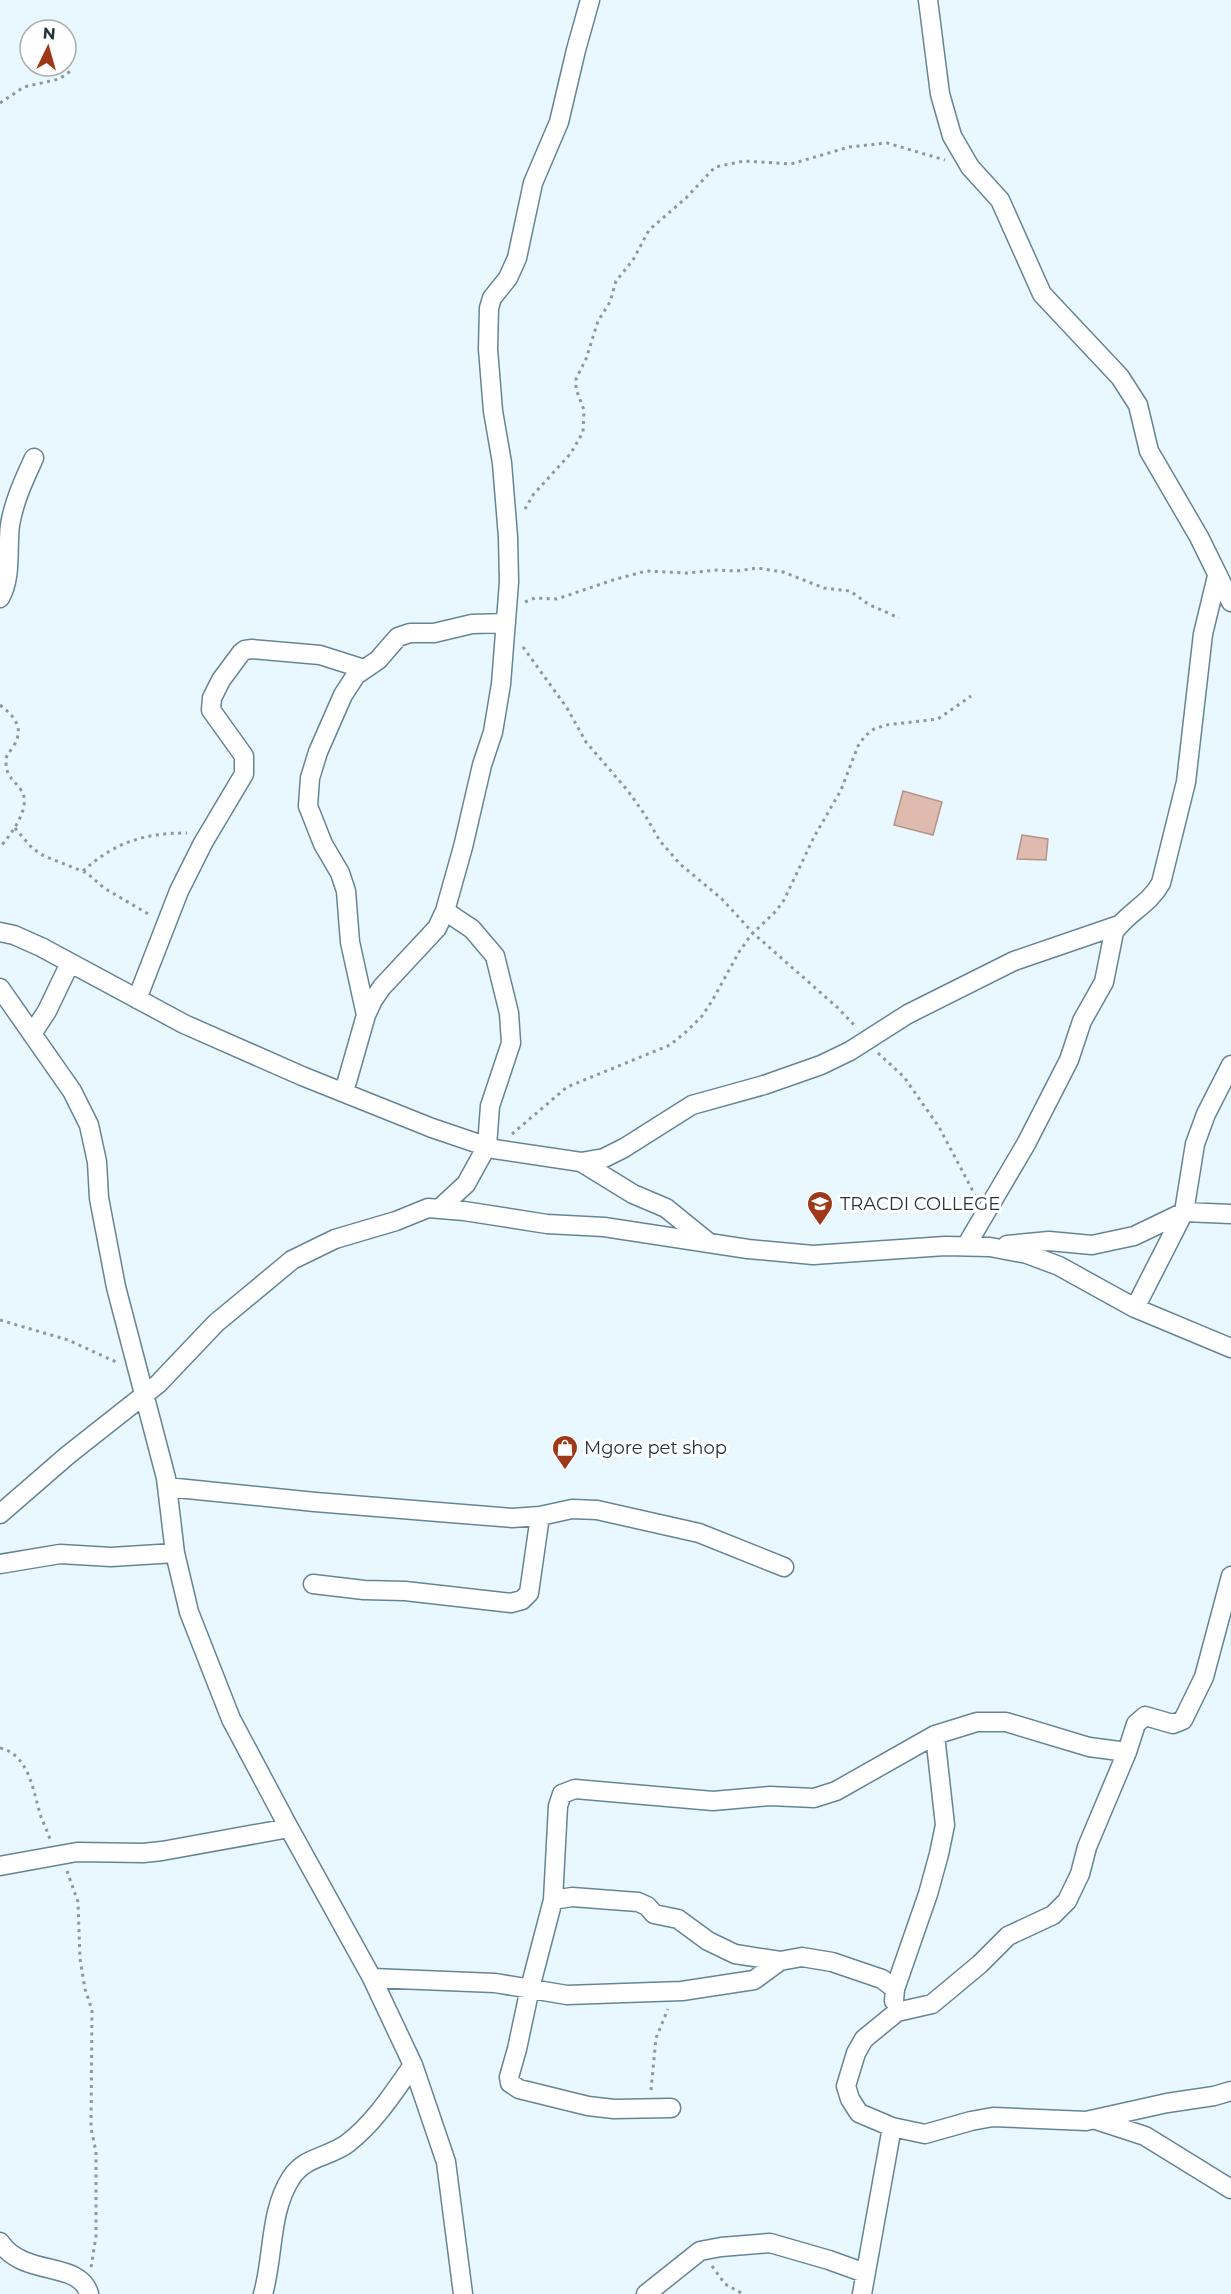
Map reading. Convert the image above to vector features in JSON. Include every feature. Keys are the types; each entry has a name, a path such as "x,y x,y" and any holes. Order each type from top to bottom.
{"street":[{"path":"344,1092 366,1015 382,987 436,928 445,911 464,847 482,765 493,732 501,684 506,621 508,537 488,349 490,303 508,278 517,258 533,183 559,122 590,0"},
{"path":"928,0 940,94 948,124 965,158 970,167 1000,200 1042,294 1130,390 1138,405 1149,451 1199,537 1231,602"},
{"path":"0,598 5,586 13,510 34,458"},
{"path":"0,932 32,942 184,1024 432,1128 490,1148 581,1162 604,1158 692,1105 800,1073 850,1051 908,1014 1014,961 1119,925 1154,896 1161,883 1186,783 1203,634 1217,576"},
{"path":"366,1015 350,942 346,891 340,873 310,814 308,799 310,778 318,752 343,695 356,675 381,657 401,635 434,633 472,624 506,621"},
{"path":"137,999 179,891 214,823 244,774 246,764 244,756 216,718 210,704 222,680 241,653 252,649 320,655 364,669"},
{"path":"440,1208 466,1185 490,1148 490,1106 511,1043 508,1013 495,956 472,929 445,911"},
{"path":"966,1246 1026,1144 1069,1060 1082,1021 1104,982 1111,940 1119,925"},
{"path":"32,1034 47,1011 70,963"},
{"path":"0,988 72,1091 89,1125 97,1162 99,1198 116,1287 167,1487 175,1553 189,1612 231,1719 372,1978 413,2065 446,2162 463,2294"},
{"path":"1135,1308 1184,1212 1195,1144 1206,1114 1231,1065"},
{"path":"581,1162 633,1194 666,1208 708,1242"},
{"path":"0,1514 68,1455 158,1384 216,1323 292,1260 335,1239 396,1221 428,1208 547,1224 604,1227 748,1249 813,1255 945,1246 990,1247 1028,1254 1059,1266 1135,1308 1231,1348"},
{"path":"990,1247 1049,1241 1092,1245 1134,1236 1184,1212 1231,1214"},
{"path":"167,1487 512,1518 540,1516 572,1509 609,1512 699,1533 784,1567"},
{"path":"313,1584 405,1591 511,1603 522,1600 529,1593 540,1516"},
{"path":"0,1564 50,1555 111,1557 175,1553"},
{"path":"1231,1576 1204,1677 1183,1720 1173,1724 1145,1716 1136,1724 1127,1752 1087,1847 1080,1874 1061,1909 1008,1936 980,1964 933,2004 897,2012 864,2039 856,2053 846,2086 850,2099 859,2113 892,2127 925,2134 993,2117 1086,2121 1231,2091"},
{"path":"671,2108 649,2110 588,2106 519,2089 510,2083 509,2077 553,1900 558,1806 562,1794 575,1789 712,1801 770,1796 814,1798 836,1791 935,1735 977,1722 1006,1722 1089,1747 1127,1752"},
{"path":"897,2012 894,1989 928,1894 945,1825 935,1735"},
{"path":"0,1866 77,1852 162,1851 289,1828"},
{"path":"553,1900 572,1897 638,1902 647,1906 654,1914 678,1918 721,1949 748,1957 780,1961 802,1958 832,1962 882,1979 894,1989"},
{"path":"372,1978 495,1983 567,1995 682,1991 754,1980 780,1961"},
{"path":"262,2294 279,2204 290,2180 301,2165 335,2152 351,2140 389,2099 413,2065"},
{"path":"1094,2119 1145,2136 1231,2189"},
{"path":"862,2294 892,2127"},
{"path":"0,2242 14,2257 25,2263 79,2277 88,2290"},
{"path":"646,2294 700,2251 721,2247 770,2243 865,2273"}],"path":[{"path":"0,103 24,87 62,78"},
{"path":"524,511 532,495 572,453 583,432 584,410 576,389 576,379 586,359 598,321 610,302 616,281 633,260 649,230 686,198 715,168 744,161 791,164 849,147 887,143 945,160 957,161 965,158"},
{"path":"899,618 868,604 850,591 824,588 783,572 757,568 737,572 645,571 557,599 532,599 506,621 567,708 586,742 628,791 660,841 680,864 736,913 753,933 838,1008 903,1077 939,1127 957,1158 984,1216"},
{"path":"490,1148 567,1087 670,1045 702,1016 739,952 753,933 784,900 814,837 841,790 858,746 865,736 874,729 886,725 938,719 971,696"},
{"path":"0,705 13,715 20,730 5,761 11,780 23,793 22,807 15,828 0,848"},
{"path":"83,871 104,854 138,837 155,833 193,832 214,823"},
{"path":"15,828 32,848 44,856 93,876 104,888 166,925"},
{"path":"0,1320 68,1340 139,1373"},
{"path":"0,1748 14,1753 20,1760 34,1789 41,1816 74,1887 78,1902 80,1959 85,1989 92,2010 91,2128 96,2152 96,2236 88,2290"},
{"path":"649,2110 656,2038 667,2010 682,1991"},
{"path":"700,2251 725,2284 743,2294"}],"building":[{"path":"903,791 942,802 933,835 894,825"},
{"path":"1022,835 1048,839 1046,860 1017,859"}],"place":[{"name":"TRACDI COLLEGE","path":"820,1227"},
{"name":"Mgore pet shop","path":"565,1471"}]}
